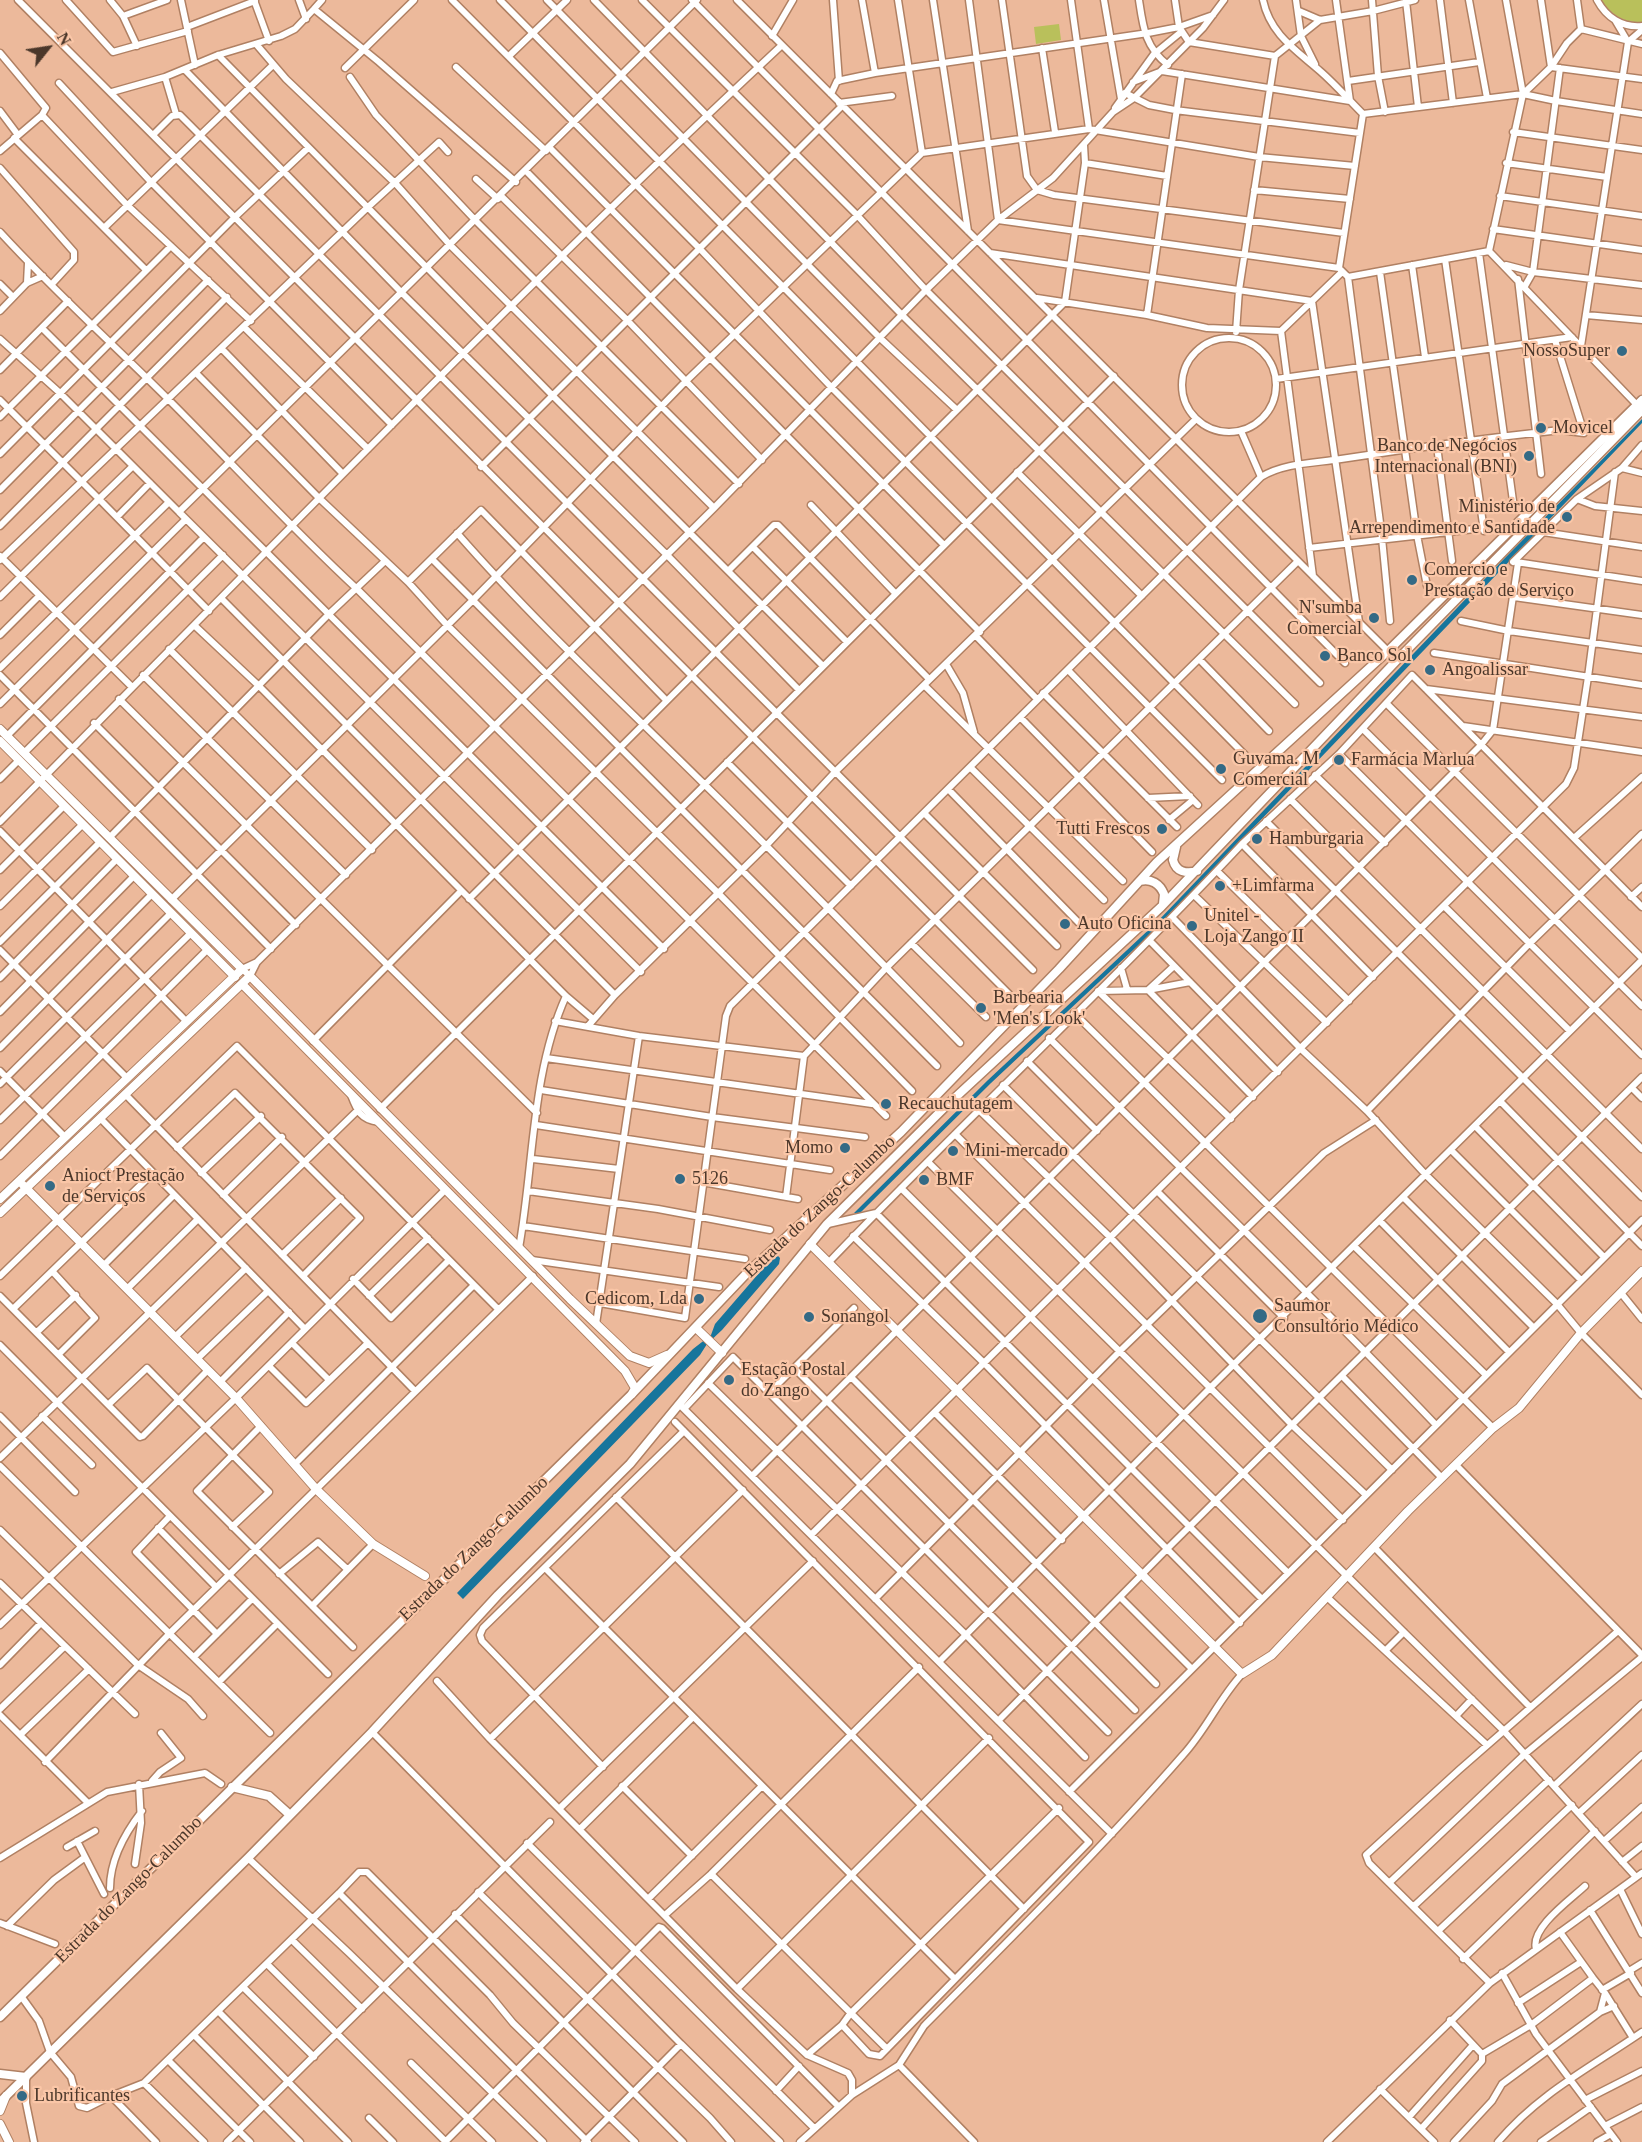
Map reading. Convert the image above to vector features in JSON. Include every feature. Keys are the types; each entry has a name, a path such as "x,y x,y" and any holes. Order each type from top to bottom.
{"main road":[{"name":"Estrada do Zango-Calumbo","path":"0,2017 631,1395 774,1247 901,1132 1177,844 1388,651 1640,405"},
{"name":"Estrada do Zango-Calumbo","path":"3,2099 248,1858 372,1732 498,1596 630,1464 681,1406 827,1224 970,1083 1161,907 1200,868 1640,405"},
{"path":"1177,844 1173,860 1177,868 1190,873 1200,868"},
{"path":"1140,881 1149,880 1163,890 1165,898 1161,907"},
{"path":"232,1787 269,1796 290,1815"},
{"path":"0,2074 26,2077"}],"street":[{"path":"18,0 154,134 354,340 1009,994"},
{"path":"66,0 112,52 188,29 254,1 268,41"},
{"path":"110,0 123,16 137,46"},
{"path":"123,16 167,0"},
{"path":"181,0 195,65"},
{"path":"299,0 306,19"},
{"path":"112,92 165,77 218,55 268,41 295,29 322,0"},
{"path":"345,68 414,0"},
{"path":"452,0 700,249 832,388 1092,646 1222,780"},
{"path":"500,0 599,98 1052,562 1176,682 1245,755"},
{"path":"547,0 748,201 880,338 957,410"},
{"path":"509,56 567,0"},
{"path":"594,0 831,239 903,316 1162,575 1295,704"},
{"path":"642,0 856,214 926,290 1320,683"},
{"path":"737,0 1388,651"},
{"path":"772,36 794,0"},
{"path":"833,0 839,81"},
{"path":"862,0 875,73"},
{"path":"898,0 922,153"},
{"path":"933,0 941,64 969,232"},
{"path":"969,0 998,220"},
{"path":"1002,0 1027,176 1037,190 1250,222 1344,233"},
{"path":"1071,0 1089,129"},
{"path":"1104,0 1109,38 1123,96"},
{"path":"1139,0 1143,33 1154,54 1168,64"},
{"path":"1175,0 1180,30 1189,42 1275,57"},
{"path":"1113,112 1134,98 1162,71 1224,0"},
{"path":"1263,0 1270,18 1288,47 1320,72 1363,114"},
{"path":"1296,0 1301,36 1309,57 1320,72"},
{"path":"1336,0 1350,101"},
{"path":"1372,0 1378,76 1385,112"},
{"path":"1236,339 1239,290 1275,57 1320,20 1373,11 1415,0"},
{"path":"1440,0 1454,103"},
{"path":"1469,0 1487,98"},
{"path":"1489,251 1512,132 1522,94 1506,0"},
{"path":"1541,0 1551,66"},
{"path":"1577,0 1581,29"},
{"path":"1597,0 1605,12 1615,20 1625,25 1642,28"},
{"path":"179,512 516,182 670,28 694,1 1345,663"},
{"path":"1406,1 1418,107"},
{"path":"314,9 516,182"},
{"path":"1299,11 1320,20"},
{"path":"0,1199 234,976 242,969 257,962 296,925 666,554 739,484 926,290 998,220 1053,178 1113,112 1154,54 1180,30 1213,15"},
{"path":"1615,20 1628,42"},
{"path":"1581,346 1628,42 1642,28"},
{"path":"1522,94 1551,66 1567,43 1581,29"},
{"path":"1581,29 1642,44"},
{"path":"831,94 835,90 836,82 875,73 1143,33 1180,30"},
{"path":"256,44 273,65 396,184 451,246 578,369 638,433 714,508"},
{"path":"0,822 94,723 209,611 464,353 782,45"},
{"path":"1042,48 1055,132"},
{"path":"0,53 46,108 42,115 0,150"},
{"path":"218,55 552,395 823,666"},
{"path":"1348,81 1479,62"},
{"path":"104,228 273,65"},
{"path":"1551,66 1642,79"},
{"path":"456,67 611,210 674,276 943,544"},
{"path":"1525,286 1533,272 1560,68"},
{"path":"185,70 402,293 666,554 799,690"},
{"path":"1133,82 1162,71 1350,101"},
{"path":"1147,315 1175,110 1182,75"},
{"path":"165,77 176,114 200,135 318,256 1033,970"},
{"path":"350,77 376,115 476,221 739,484"},
{"path":"59,83 151,183 392,425"},
{"path":"1363,114 1522,94 1642,114"},
{"path":"481,467 724,226 841,104 892,96"},
{"path":"1123,96 1149,105 1175,110 1360,133"},
{"path":"0,111 16,137 146,270"},
{"path":"154,134 176,114"},
{"path":"1363,114 1344,233 1343,272 1382,538 1390,621"},
{"path":"42,115 127,205 251,321"},
{"path":"171,900 521,552 685,382 904,167 922,153 1055,132 1089,129 1259,157 1355,166"},
{"path":"1512,132 1642,150"},
{"path":"131,686 73,632 1,558 439,142 448,152"},
{"path":"469,899 1065,302 1081,198 1085,163 1084,145"},
{"path":"0,454 235,217 308,148"},
{"path":"1085,163 1167,176"},
{"path":"1506,163 1607,177"},
{"path":"0,168 74,252 74,260 52,284"},
{"path":"526,171 918,570 1037,699"},
{"path":"476,179 500,197 627,320 762,460"},
{"path":"1254,190 1350,199"},
{"path":"1500,196 1642,216"},
{"path":"998,220 1343,272 1380,272 1489,251"},
{"path":"1493,229 1642,250"},
{"path":"0,232 28,263 168,399 291,527 357,589 886,1116"},
{"path":"0,417 171,246"},
{"path":"1489,251 1640,405"},
{"path":"989,252 1312,302"},
{"path":"1479,253 1513,501"},
{"path":"1309,548 1448,530 1484,529 1445,259"},
{"path":"27,283 28,263"},
{"path":"1505,265 1533,272 1642,285"},
{"path":"1412,266 1425,357"},
{"path":"1037,298 1147,315 1208,328 1281,331 1343,272"},
{"path":"1380,272 1427,586"},
{"path":"0,310 27,283 43,276"},
{"path":"1518,279 1541,474"},
{"path":"0,490 208,280"},
{"path":"0,284 13,297"},
{"path":"0,526 227,297"},
{"path":"0,370 68,300"},
{"path":"1312,302 1359,623"},
{"path":"1586,315 1642,320"},
{"path":"244,327 368,449"},
{"path":"42,328 664,949"},
{"path":"1281,331 1313,577"},
{"path":"1276,379 1572,337"},
{"path":"0,339 60,393 641,972"},
{"path":"1221,339 1236,339 1258,348 1269,362 1276,379 1276,394 1271,408 1262,419 1241,432 1222,432 1208,428 1196,419 1187,407 1182,393 1182,378 1195,352 1207,343 1221,339"},
{"path":"600,1303 685,1318 702,1182 728,1008 1261,477 1274,470 1299,465 1406,450 1563,430 1584,433 1555,340"},
{"path":"222,349 343,474"},
{"path":"196,373 319,498 384,562 408,582 447,624 718,893 912,1091"},
{"path":"380,1109 966,521 1114,376"},
{"path":"0,399 209,611"},
{"path":"588,1026 615,995 641,972 789,823 835,772 1196,419"},
{"path":"1241,432 1261,477"},
{"path":"1437,446 1452,561"},
{"path":"1642,446 1622,468 1577,499 1513,562 1642,581"},
{"path":"0,597 133,466"},
{"path":"1622,468 1642,473"},
{"path":"1017,472 1142,596"},
{"path":"811,1535 1058,1292 1572,777 1588,677 1615,472"},
{"path":"117,517 150,483"},
{"path":"1577,499 1595,506 1642,511"},
{"path":"0,668 169,502"},
{"path":"811,506 895,593"},
{"path":"408,582 481,510 593,628 666,700"},
{"path":"0,704 186,519"},
{"path":"728,571 774,525 778,525 871,617 926,682 988,749 1050,806 1123,881"},
{"path":"1543,532 1642,547"},
{"path":"457,534 495,577 704,783 960,1043"},
{"path":"2,740 204,537"},
{"path":"753,547 847,642"},
{"path":"0,779 223,555"},
{"path":"432,559 937,1066"},
{"path":"786,1197 804,1056 814,1043 911,943 1298,561"},
{"path":"109,838 328,615 384,562"},
{"path":"752,1476 1073,1157 1481,745 1492,730 1499,697 1518,562"},
{"path":"0,635 39,596"},
{"path":"1514,597 1642,615"},
{"path":"221,598 615,995"},
{"path":"1461,621 1509,631 1642,650"},
{"path":"194,626 258,686 529,960 593,1019"},
{"path":"169,649 372,850"},
{"path":"1434,653 1642,685"},
{"path":"1198,660 1269,731"},
{"path":"946,664 963,693 974,732"},
{"path":"1068,670 1193,800"},
{"path":"0,675 271,949"},
{"path":"143,675 346,875"},
{"path":"830,1261 1074,1013 1195,896 1242,844 1339,754 1412,675 1642,907"},
{"path":"1425,689 1642,717"},
{"path":"1043,693 1177,827"},
{"path":"119,699 454,1034 537,1113"},
{"path":"939,1662 1110,1492 1209,1389 1284,1318 1642,959 1386,703"},
{"path":"1020,717 1152,852"},
{"path":"94,723 296,925"},
{"path":"1463,726 1642,752"},
{"path":"0,729 2,740 109,838 250,976 380,1109 630,1356 644,1362 657,1361 676,1349"},
{"path":"1363,729 1642,1005"},
{"path":"1339,754 1642,1055"},
{"path":"727,762 851,886"},
{"path":"970,767 1104,900"},
{"path":"1316,775 1385,843"},
{"path":"1574,838 1642,777"},
{"path":"43,778 64,806 533,1276 630,1377 635,1388 631,1395"},
{"path":"948,789 1080,924"},
{"path":"1148,798 1193,800"},
{"path":"1290,799 1642,1149"},
{"path":"1170,820 1193,800"},
{"path":"0,870 64,806"},
{"path":"924,813 1057,946"},
{"path":"1266,821 1580,1138 1642,1197"},
{"path":"0,906 83,824"},
{"path":"0,831 187,1022"},
{"path":"1367,1111 1529,944 1642,834"},
{"path":"0,942 53,886 100,842"},
{"path":"1242,844 1373,977"},
{"path":"0,978 117,859"},
{"path":"1217,871 1349,1001"},
{"path":"0,1012 134,876"},
{"path":"1631,897 1642,887"},
{"path":"313,1041 460,891"},
{"path":"0,1048 152,894"},
{"path":"1195,896 1327,1023"},
{"path":"1444,906 1570,1031"},
{"path":"0,1084 127,960 171,913"},
{"path":"1173,918 1301,1049 1376,1120 1426,1175 1557,1304 1581,1333 1642,1393"},
{"path":"0,1120 191,933"},
{"path":"1150,940 1216,1011 1278,1072"},
{"path":"911,943 986,1017"},
{"path":"0,1156 208,949"},
{"path":"0,950 127,1078"},
{"path":"0,1213 242,984 250,976 257,962"},
{"path":"1148,990 1174,966"},
{"path":"1122,968 1127,989"},
{"path":"1098,991 1148,990 1190,982"},
{"path":"1148,990 1253,1097"},
{"path":"1098,991 1231,1119"},
{"path":"519,1248 546,1058 555,1021 566,996"},
{"path":"1074,1013 1462,1400 1493,1428"},
{"path":"555,1021 639,1036 804,1056"},
{"path":"596,1324 639,1036"},
{"path":"1049,1038 1245,1229 1436,1425"},
{"path":"0,1276 237,1046 498,1310"},
{"path":"546,1058 874,1104"},
{"path":"1027,1061 1097,1131"},
{"path":"0,1071 65,1137"},
{"path":"998,1721 1167,1549 1642,1077"},
{"path":"1003,1085 1073,1157 1392,1470"},
{"path":"1632,1088 1642,1098"},
{"path":"541,1090 712,1117 795,1126 865,1137"},
{"path":"177,1148 235,1093 282,1137 359,1217 360,1221 303,1276"},
{"path":"125,1094 415,1391"},
{"path":"351,1095 357,1111 364,1119 379,1122"},
{"path":"1500,1101 1642,1246"},
{"path":"979,1110 1111,1238 1292,1425 1366,1495"},
{"path":"0,1458 357,1111"},
{"path":"201,1173 261,1116"},
{"path":"100,1119 305,1329"},
{"path":"875,1599 1121,1350 1221,1256 1245,1229 1324,1153 1376,1120"},
{"path":"536,1125 791,1162 830,1170"},
{"path":"1475,1126 1604,1257"},
{"path":"955,1134 1148,1324 1269,1449 1343,1520"},
{"path":"223,1195 282,1137"},
{"path":"1451,1150 1581,1280"},
{"path":"532,1159 619,1169"},
{"path":"928,1162 1058,1292 1121,1350 1184,1416 1526,1753 1636,1878"},
{"path":"13,1309 153,1173"},
{"path":"19,1181 236,1398 316,1489 373,1544 425,1576"},
{"path":"702,1182 798,1199"},
{"path":"901,1188 1288,1573"},
{"path":"0,1624 269,1366 445,1190"},
{"path":"528,1191 699,1216 770,1230"},
{"path":"1157,1191 1284,1318"},
{"path":"104,1265 174,1195"},
{"path":"282,1255 341,1198"},
{"path":"1404,1198 1533,1328"},
{"path":"827,1224 876,1212"},
{"path":"876,1212 1262,1599"},
{"path":"127,1289 198,1219"},
{"path":"1069,1792 1642,1220"},
{"path":"1380,1221 1509,1352"},
{"path":"523,1226 745,1259"},
{"path":"854,1236 1240,1623"},
{"path":"369,1296 428,1238"},
{"path":"810,1244 830,1261 1242,1674"},
{"path":"1355,1247 1486,1375"},
{"path":"353,1280 391,1318 449,1260"},
{"path":"531,1260 719,1287"},
{"path":"175,1337 246,1268"},
{"path":"800,2142 852,2095 899,2065 924,2026 1112,1834 1198,1738 1225,1693 1242,1674 1272,1655 1442,1478 1457,1466 1493,1428 1519,1408 1581,1333 1642,1271"},
{"path":"53,1272 95,1318 59,1354"},
{"path":"45,1762 111,1691 533,1276"},
{"path":"295,1464 474,1285"},
{"path":"197,1359 268,1291"},
{"path":"1621,1293 1642,1319"},
{"path":"37,1332 76,1295"},
{"path":"0,1296 141,1437 208,1370"},
{"path":"769,1393 854,1308"},
{"path":"220,1382 289,1312"},
{"path":"696,1328 722,1353"},
{"path":"292,1343 329,1380"},
{"path":"269,1366 305,1402 368,1343"},
{"path":"1,1349 58,1401 328,1674"},
{"path":"1108,1732 733,1357 681,1406 1112,1834"},
{"path":"109,1404 145,1368 269,1492 232,1527"},
{"path":"794,1368 885,1462 1135,1710"},
{"path":"1342,1376 1442,1478"},
{"path":"850,1377 1156,1684"},
{"path":"708,1383 838,1508 1085,1757"},
{"path":"935,1413 1062,1540"},
{"path":"0,1416 75,1492"},
{"path":"42,1416 92,1465"},
{"path":"675,1422 1059,1808 1089,1843 877,2057 869,2054 842,2025"},
{"path":"261,1426 197,1491 353,1647"},
{"path":"603,1767 535,1698 482,1641 480,1635 483,1628 684,1431"},
{"path":"0,1466 270,1733"},
{"path":"1389,1882 1526,1753 1642,1656 1457,1466"},
{"path":"490,1739 535,1698 743,1490"},
{"path":"616,1497 1024,1909"},
{"path":"171,1516 136,1552 217,1634"},
{"path":"158,1528 216,1587"},
{"path":"0,1530 138,1665 188,1699 203,1716"},
{"path":"279,1574 318,1542 347,1569"},
{"path":"312,1606 373,1544"},
{"path":"1376,1548 1530,1707"},
{"path":"560,1808 813,1561"},
{"path":"545,1568 954,1979"},
{"path":"0,1583 135,1714"},
{"path":"1120,1597 1192,1669"},
{"path":"1328,1598 1487,1745"},
{"path":"194,1657 252,1599"},
{"path":"0,1665 41,1623"},
{"path":"220,1682 277,1624"},
{"path":"1490,1983 1463,1959 1414,1906 1369,1863 1366,1855 1503,1730 1618,1631"},
{"path":"1386,1650 1404,1632"},
{"path":"0,1709 65,1646"},
{"path":"665,1915 711,1874 919,1668"},
{"path":"20,1735 89,1669"},
{"path":"437,1681 490,1739 581,1828 737,1989 807,2055 848,2073 852,2080 852,2095"},
{"path":"1456,1716 1472,1699"},
{"path":"1414,1906 1642,1704"},
{"path":"0,1715 87,1803"},
{"path":"581,1828 693,1717"},
{"path":"372,1732 780,2142"},
{"path":"152,1781 160,1772 181,1758 160,1733"},
{"path":"737,1989 989,1738"},
{"path":"1579,1813 1642,1755"},
{"path":"0,1858 107,1792 152,1781 205,1773 221,1784"},
{"path":"135,1864 142,1811 139,1784"},
{"path":"622,1786 692,1856"},
{"path":"648,1899 762,1786"},
{"path":"1438,1931 1572,1805"},
{"path":"1604,1841 1642,1807"},
{"path":"807,2055 842,2025 850,2014 919,1945 1059,1808"},
{"path":"110,1888 112,1866 130,1827 142,1811"},
{"path":"227,2142 504,1865 550,1822"},
{"path":"67,1847 95,1831"},
{"path":"1463,1959 1595,1831"},
{"path":"77,1841 104,1894"},
{"path":"527,1843 814,2128"},
{"path":"1622,1862 1642,1846"},
{"path":"55,1944 3,1925 54,1880 84,1858"},
{"path":"248,1858 543,2142"},
{"path":"21,1996 39,2021 50,2052 71,2077 79,2106 82,2109 144,2083 219,2012 359,1872 367,1872 537,2046 635,2142"},
{"path":"1327,2142 1490,1983 1642,1873"},
{"path":"711,1874 887,2049"},
{"path":"1536,1949 1534,1941 1540,1929 1585,1886"},
{"path":"1620,1889 1642,1934"},
{"path":"478,1892 588,1998 731,2142"},
{"path":"339,1893 586,2141 681,2044"},
{"path":"1590,1910 1642,1993"},
{"path":"456,1914 683,2142"},
{"path":"267,1964 445,2142 537,2046 588,1998 654,1930 662,1928 838,2106"},
{"path":"1560,1932 1614,2006 1633,2038"},
{"path":"292,1940 362,2009"},
{"path":"1518,2003 1581,1962"},
{"path":"1600,2012 1604,1992 1642,1963"},
{"path":"1502,1973 1548,2050 1617,2142"},
{"path":"1421,2129 1479,2067 1482,2054 1531,2025 1593,1978"},
{"path":"243,1987 314,2057"},
{"path":"0,2012 12,2006"},
{"path":"1454,2142 1492,2101 1502,2084 1600,2012 1614,2006"},
{"path":"219,2012 348,2142"},
{"path":"1450,2020 1482,2054"},
{"path":"1498,2142 1523,2113 1569,2078 1642,2032"},
{"path":"194,2035 300,2142"},
{"path":"1409,2117 1473,2045"},
{"path":"168,2060 250,2142"},
{"path":"411,2063 492,2142"},
{"path":"899,2065 974,2142"},
{"path":"776,2091 800,2066"},
{"path":"1585,2100 1642,2071"},
{"path":"26,2077 26,2103 34,2142"},
{"path":"144,2083 204,2142"},
{"path":"1380,2089 1434,2142"},
{"path":"111,2096 156,2142"},
{"path":"0,2111 3,2099"},
{"path":"1605,2126 1642,2107"},
{"path":"1541,2142 1591,2108"},
{"path":"369,2118 393,2142"},
{"path":"0,2124 9,2142"},
{"path":"1597,2142 1611,2134"}],"green space":[{"path":"1601,0 1642,0 1642,22 1618,17"},
{"path":"1059,24 1061,40 1036,44 1034,27"}],"water":[{"path":"1642,419 1642,423 1160,925 991,1083 860,1213 854,1213 988,1080 1157,922 1500,563"},
{"path":"778,1256 779,1264 707,1344 700,1355 463,1599 457,1593 693,1349 711,1335 715,1324 772,1258"}],"place":[{"name":"NossoSuper","path":"1622,351"},
{"name":"Movicel","path":"1541,428"},
{"name":"Banco de Negócios Internacional (BNI)","path":"1529,456"},
{"name":"Ministério de Arrependimento e Santidade","path":"1567,517"},
{"name":"Comercio e Prestação de Serviço","path":"1412,580"},
{"name":"N'sumba Comercial","path":"1374,618"},
{"name":"Banco Sol","path":"1325,656"},
{"name":"Angoalissar","path":"1430,670"},
{"name":"Farmácia Marlua","path":"1339,760"},
{"name":"Guvama. M Comercial","path":"1221,769"},
{"name":"Tutti Frescos","path":"1162,829"},
{"name":"Hamburgaria","path":"1257,839"},
{"name":"+Limfarma","path":"1220,886"},
{"name":"Auto Oficina","path":"1065,924"},
{"name":"Unitel - Loja Zango II","path":"1192,926"},
{"name":"Barbearia 'Men's Look'","path":"981,1008"},
{"name":"Recauchutagem","path":"886,1104"},
{"name":"Momo","path":"845,1148"},
{"name":"Mini-mercado","path":"953,1151"},
{"name":"5126","path":"680,1179"},
{"name":"BMF","path":"924,1180"},
{"name":"Anioct Prestação de Serviços","path":"50,1186"},
{"name":"Cedicom, Lda","path":"699,1299"},
{"name":"Saumor Consultório Médico","path":"1260,1316"},
{"name":"Sonangol","path":"809,1317"},
{"name":"Estação Postal do Zango","path":"729,1380"},
{"name":"Lubrificantes","path":"22,2096"}]}
